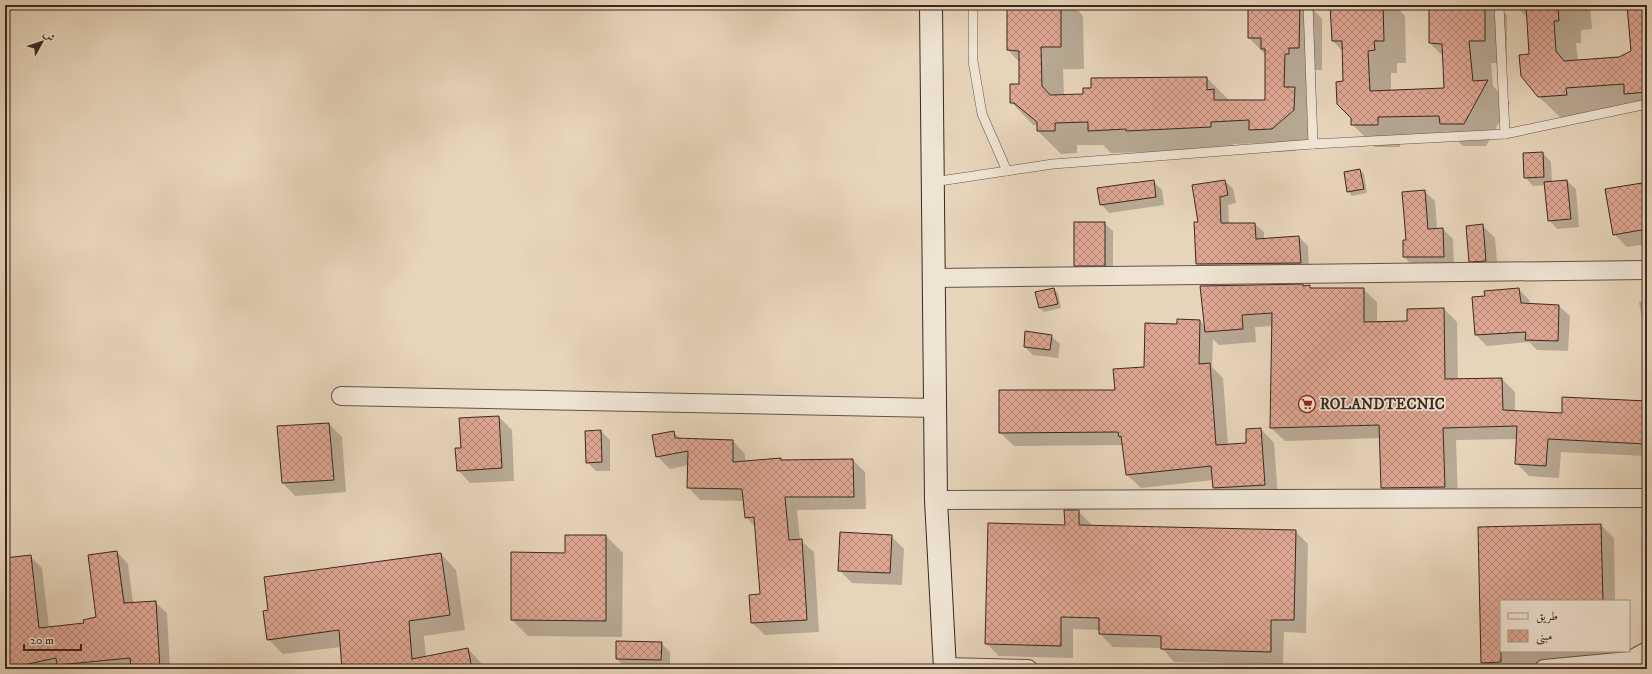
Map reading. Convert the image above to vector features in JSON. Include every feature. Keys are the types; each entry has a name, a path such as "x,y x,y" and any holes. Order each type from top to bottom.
{"main road":[{"path":"931,5 935,278 936,500 945,668"}],"street":[{"path":"935,278 1647,270"},
{"path":"341,396 935,408"},
{"path":"936,500 1647,498"},
{"path":"1544,669 1630,661 1647,651"},
{"path":"945,668 1028,669"}],"lane":[{"path":"973,5 973,61 982,114 1007,171"},
{"path":"1308,5 1313,144"},
{"path":"1499,5 1505,134"},
{"path":"933,182 1053,164 1313,144 1505,134 1647,104"}],"building":[{"path":"1007,5 1061,5 1061,47 1041,47 1042,86 1050,95 1083,94 1083,88 1091,88 1091,78 1207,77 1207,90 1214,89 1214,100 1265,100 1265,49 1261,49 1261,38 1248,38 1248,5 1300,5 1299,48 1289,48 1289,54 1285,54 1284,87 1295,87 1294,110 1272,129 1249,130 1249,120 1211,122 1211,127 1126,131 1126,129 1088,131 1088,122 1055,123 1055,131 1037,131 1037,122 1014,103 1010,103 1010,84 1019,84 1019,51 1007,50"},
{"path":"1330,5 1383,5 1384,41 1374,41 1375,50 1368,51 1370,91 1444,88 1442,44 1429,43 1429,5 1485,5 1485,41 1469,41 1473,81 1488,80 1464,124 1440,124 1439,116 1378,117 1378,125 1351,125 1351,118 1337,104 1336,82 1343,81 1342,41 1332,41"},
{"path":"1526,5 1558,5 1559,21 1554,21 1556,51 1564,61 1619,57 1631,51 1627,5 1647,5 1647,92 1624,94 1624,84 1566,88 1567,95 1538,97 1521,76 1519,55 1529,54"},
{"path":"1543,152 1544,177 1524,178 1523,153"},
{"path":"1360,169 1364,189 1347,192 1344,172"},
{"path":"1154,180 1156,197 1100,205 1097,188"},
{"path":"1225,180 1228,195 1220,197 1221,223 1255,223 1256,239 1299,236 1301,263 1196,264 1194,222 1198,222 1192,185"},
{"path":"1567,180 1571,219 1548,221 1544,182"},
{"path":"1642,183 1647,212 1647,229 1613,235 1605,189"},
{"path":"1425,190 1428,229 1443,228 1444,257 1403,257 1403,240 1406,240 1402,192"},
{"path":"1074,222 1105,222 1105,266 1074,266"},
{"path":"1483,224 1486,261 1469,262 1466,226"},
{"path":"1303,284 1303,286 1310,285 1310,288 1364,288 1364,322 1407,321 1407,309 1444,308 1445,379 1502,378 1503,410 1562,413 1562,397 1647,401 1646,444 1548,439 1546,466 1515,464 1517,426 1443,428 1445,487 1381,488 1379,425 1270,428 1272,313 1242,315 1243,329 1205,332 1200,286"},
{"path":"1054,288 1058,304 1039,308 1035,292"},
{"path":"1519,288 1521,303 1559,305 1558,341 1525,340 1526,332 1475,335 1472,297 1485,296 1484,291"},
{"path":"1177,319 1200,320 1199,364 1210,363 1216,445 1246,443 1246,429 1261,428 1265,485 1213,488 1211,466 1126,475 1121,436 1119,437 1118,432 999,433 999,390 1115,390 1113,369 1144,367 1145,323 1177,324"},
{"path":"1025,331 1052,335 1050,350 1024,347"},
{"path":"499,416 502,468 457,471 455,448 461,448 459,418"},
{"path":"329,423 334,480 282,483 277,426"},
{"path":"601,430 602,462 586,463 585,431"},
{"path":"674,431 675,438 733,440 733,462 781,458 781,460 853,459 854,497 785,497 789,540 802,539 807,620 751,623 749,595 760,594 754,517 745,518 742,489 687,488 688,451 656,457 652,435"},
{"path":"1064,510 1079,510 1079,525 1296,530 1294,620 1271,620 1271,652 1161,649 1161,636 1099,634 1099,618 1061,617 1061,646 985,644 988,523 1065,525"},
{"path":"1601,524 1603,600 1500,600 1501,662 1481,663 1478,527"},
{"path":"840,532 892,535 890,573 838,571"},
{"path":"565,535 606,535 606,621 511,620 511,552 565,553"},
{"path":"117,551 124,603 156,601 160,669 131,669 130,658 57,665 56,658 5,669 5,632 9,632 5,613 5,558 31,555 39,628 84,623 83,620 96,617 88,555"},
{"path":"441,553 450,615 409,621 412,659 468,648 472,669 342,669 339,630 267,640 263,611 268,610 264,577"},
{"path":"616,641 662,642 661,660 616,659"}],"place":[{"name":"ROLANDTECNIC","path":"1307,404"}]}
